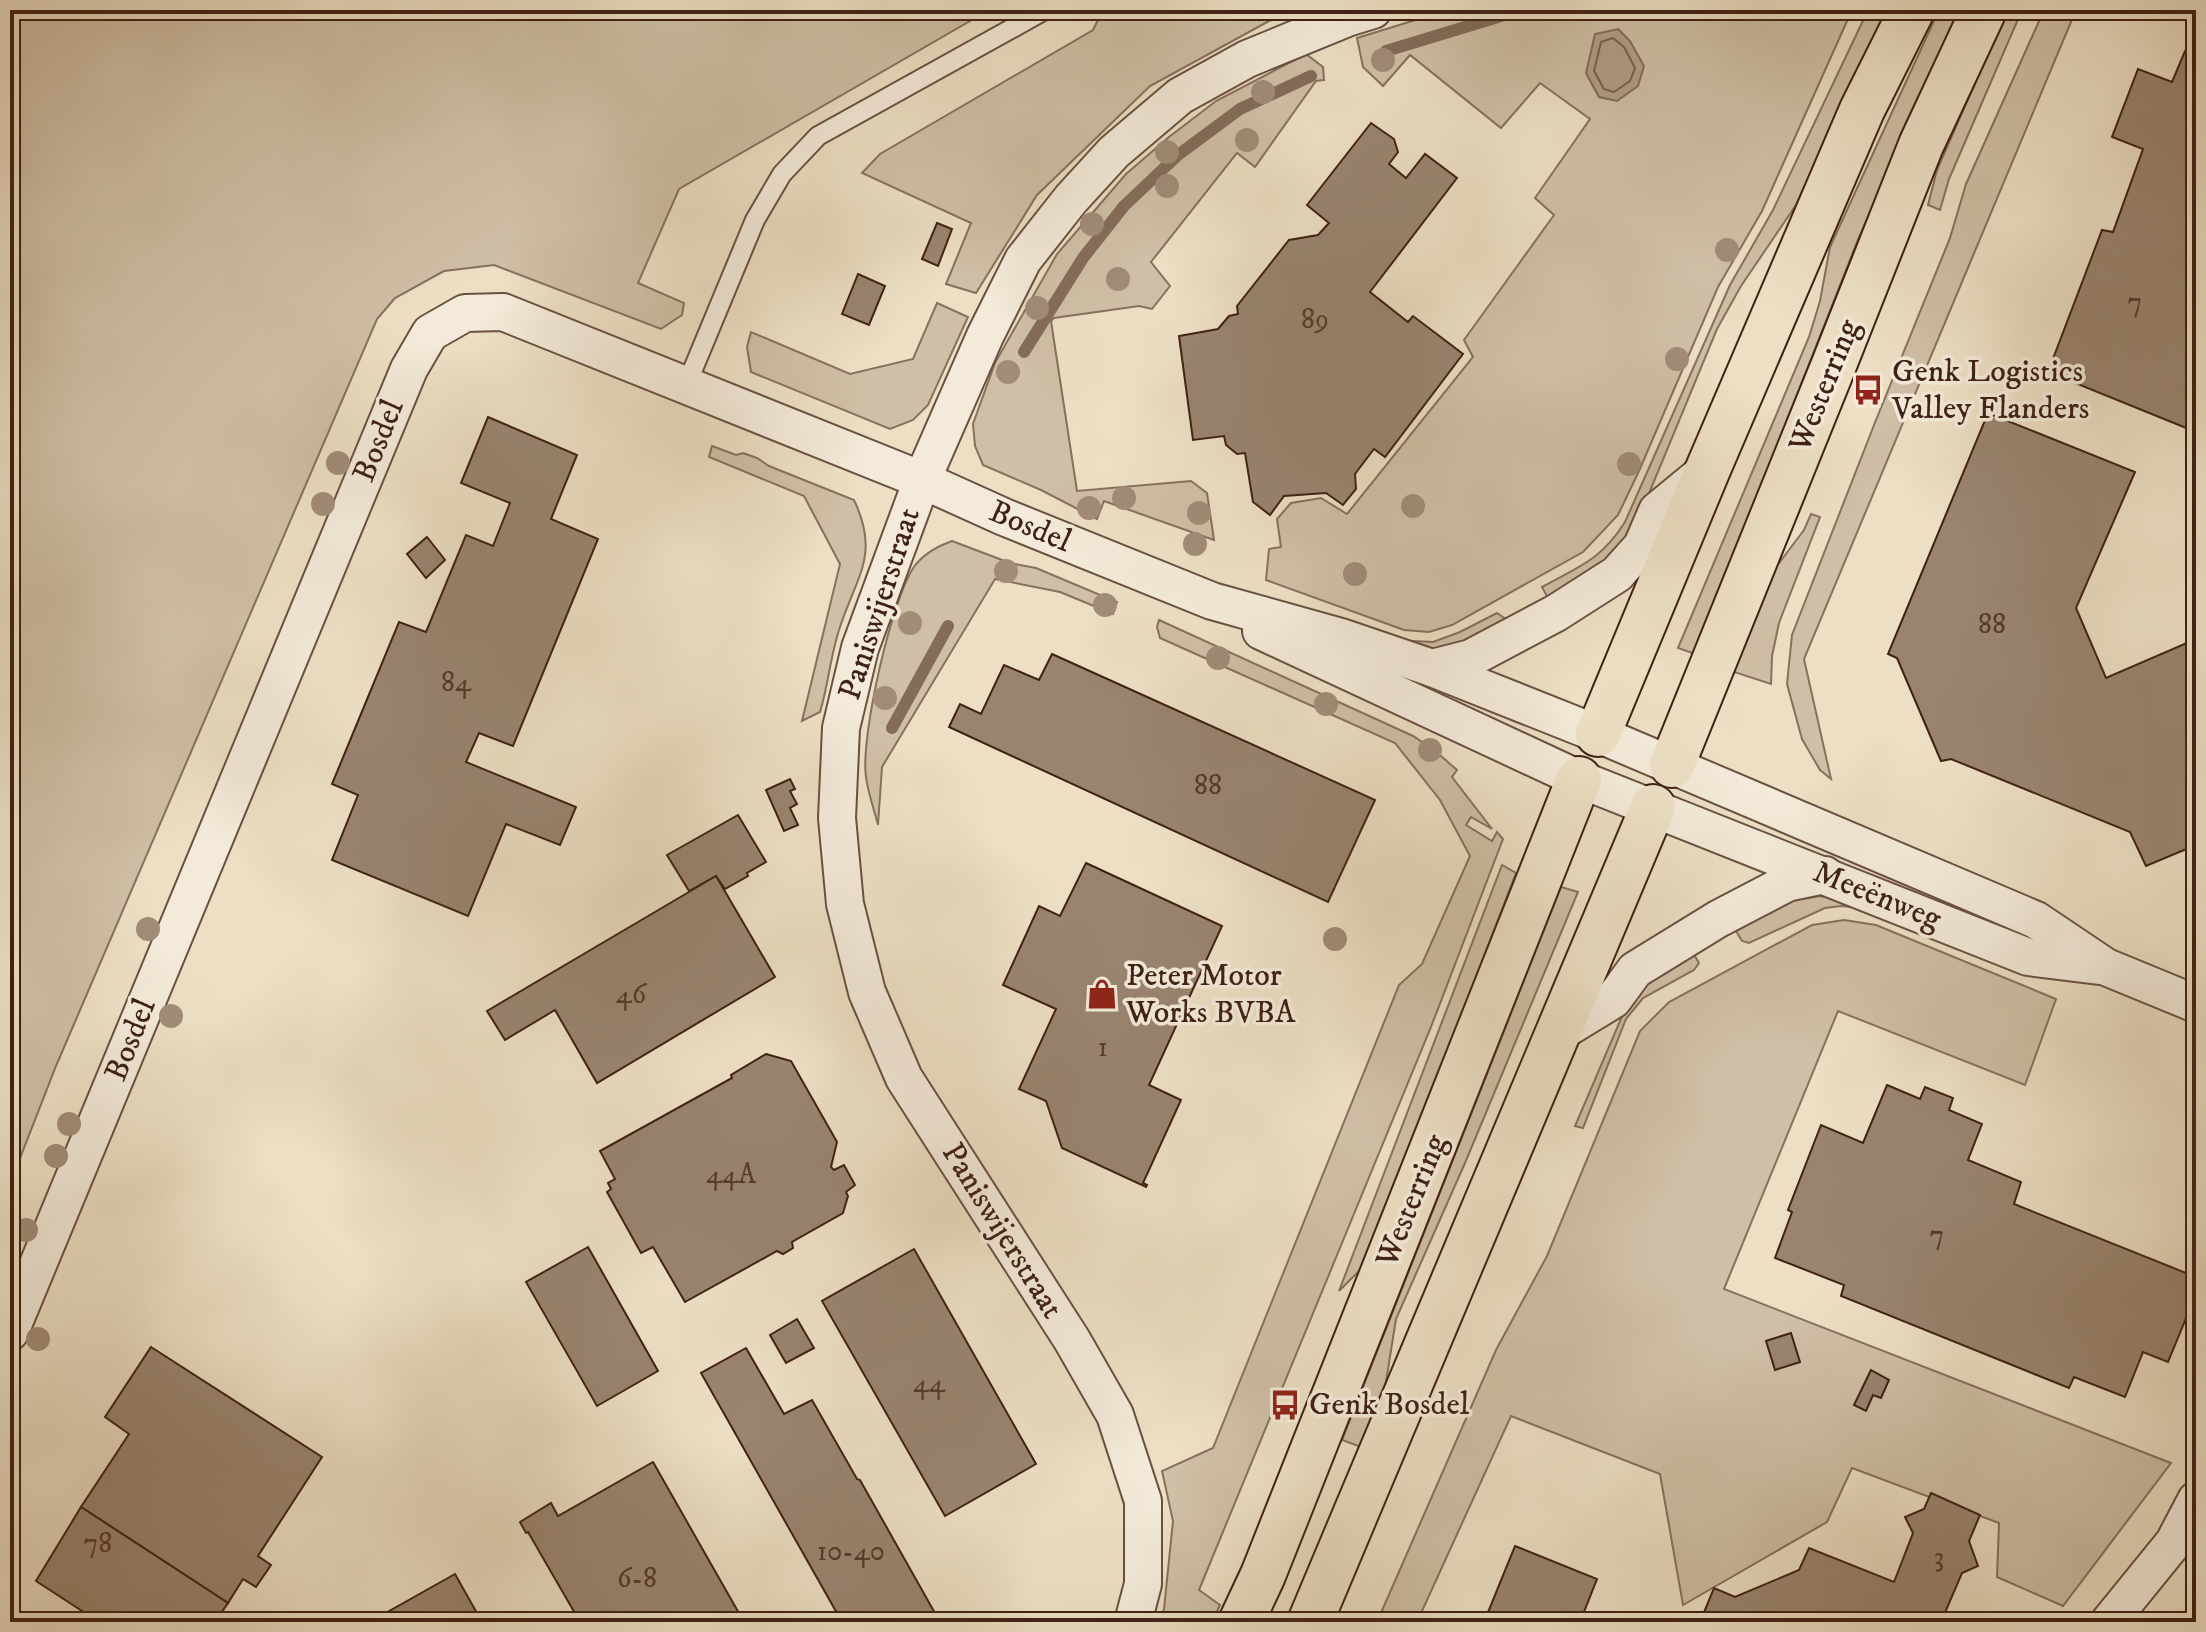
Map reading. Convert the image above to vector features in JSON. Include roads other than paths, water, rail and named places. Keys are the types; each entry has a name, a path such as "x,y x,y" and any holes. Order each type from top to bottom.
{"highway":[{"path":"1598,734 1862,110 1912,10"},
{"name":"Westerring","path":"1672,765 1921,145 1984,10"},
{"name":"Westerring","path":"1241,1622 1263,1575 1579,779"},
{"path":"1310,1622 1653,807"}],"street":[{"name":"Paniswijerstraat","path":"1133,1622 1143,1584 1143,1501 1115,1415 1066,1331 904,1078 867,992 845,904 837,818 841,728 860,648 922,480 985,336 1023,260 1071,199 1114,152 1180,96 1247,59 1373,10"},
{"name":"Bosdel","path":"10,1332 409,369 430,333 465,313 503,312 922,480 1004,517 1212,601 1341,637 1432,668 1598,734"},
{"path":"1432,668 1471,658 1556,613 1617,574 1642,546 1657,511 1708,469"},
{"name":"Bosdel","path":"1212,601 1272,638 1579,779"},
{"name":"Meeënweg","path":"1598,734 2036,920 2106,967 2196,1004"},
{"name":"Meeënweg","path":"1579,779 2028,957 2106,967"},
{"path":"1559,1033 1613,1000 1635,970 1718,919 1787,883 1825,875"},
{"path":"2109,1622 2174,1542 2196,1500"}],"lane":[{"path":"686,386 755,220 782,174 818,136 1045,10"}],"water":[{"path":"1618,29 1630,41 1644,66 1638,86 1617,101 1599,97 1586,73 1595,34"}],"waterway":[{"path":"1386,51 1521,10"},
{"path":"1024,352 1083,258 1124,206 1178,155 1240,109 1311,76"},
{"path":"892,728 948,626"}],"place":[{"name":"Genk Logistics Valley Flanders","path":"1868,390"},
{"name":"Peter Motor Works BVBA","path":"1102,994"},
{"name":"Genk Bosdel","path":"1285,1405"}]}
